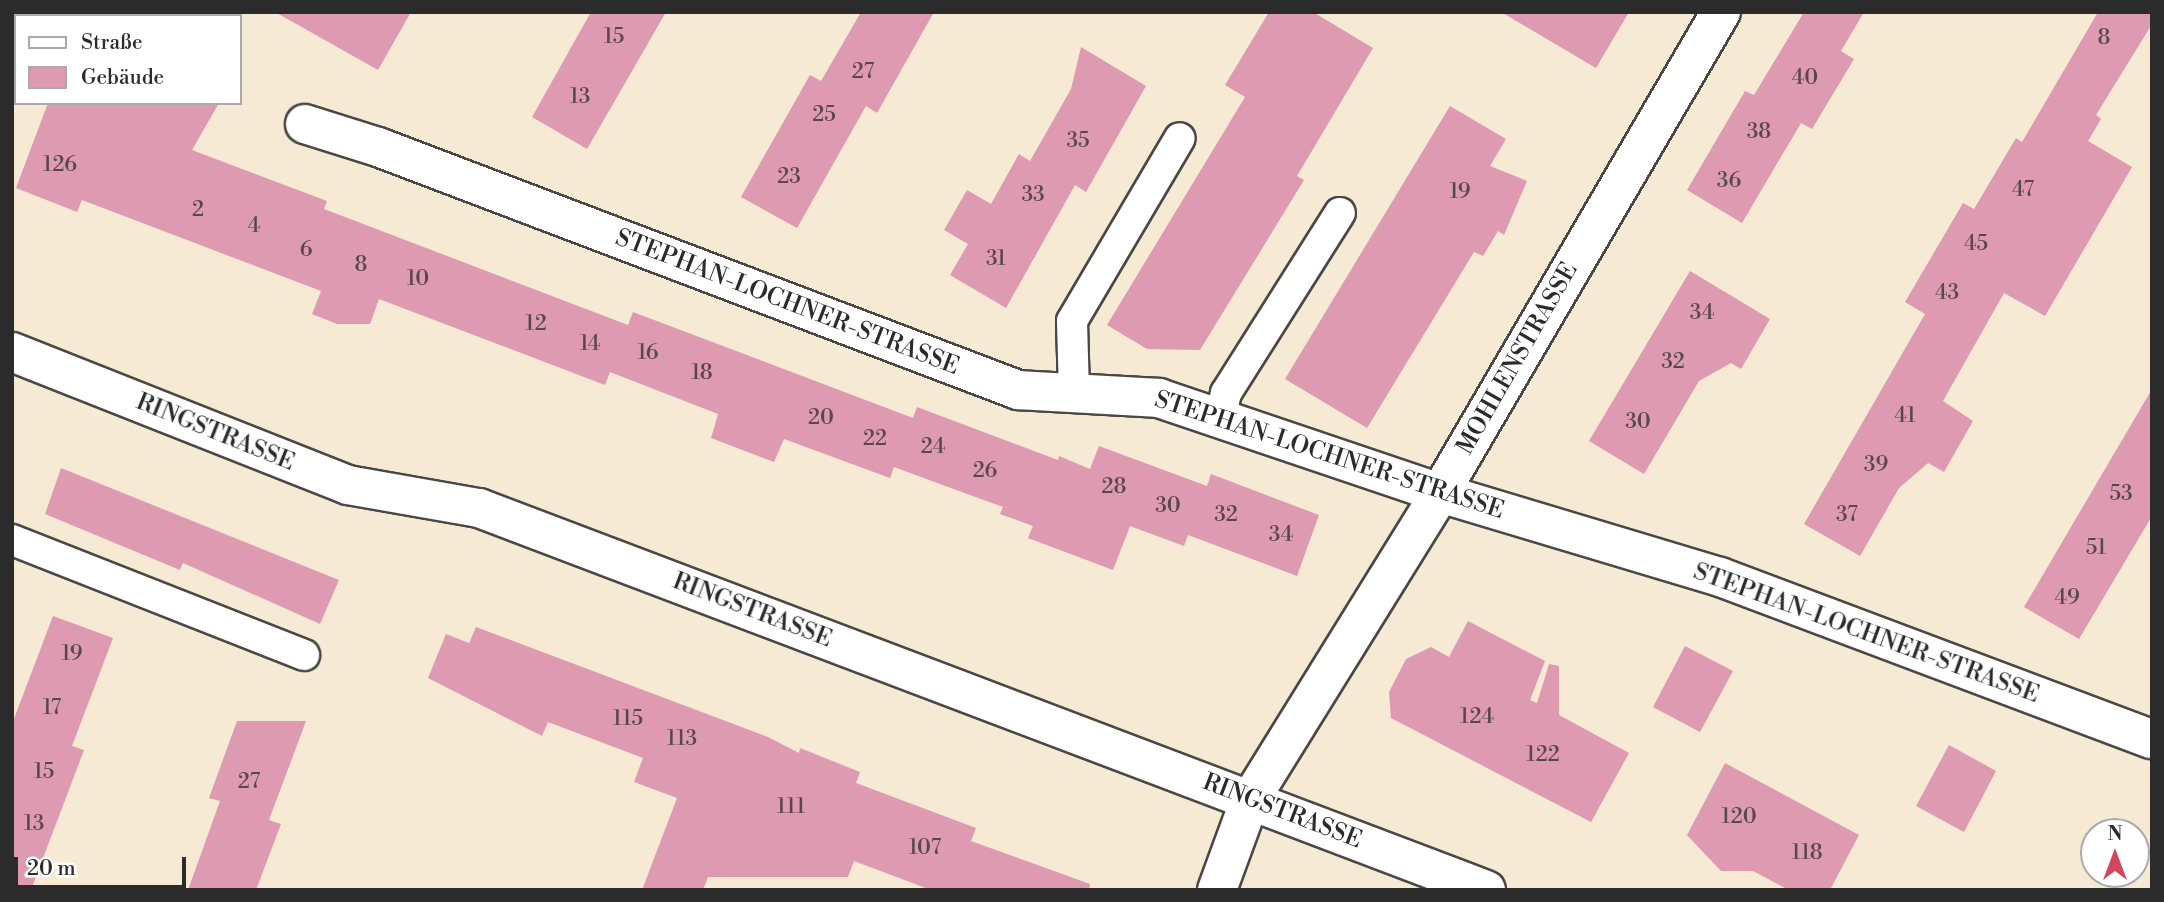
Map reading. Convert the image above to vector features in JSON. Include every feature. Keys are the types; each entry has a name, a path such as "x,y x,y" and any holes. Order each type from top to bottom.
{"street":[{"name":"MOHLENSTRASSE","path":"1217,890 1250,800 1440,493 1720,12"},
{"name":"STEPHAN-LOCHNER-STRASSE","path":"305,124 378,147 1018,390 1159,398 1440,493 1720,578 2152,739"},
{"name":"RINGSTRASSE","path":"12,352 348,485 479,508 1486,890"}],"lane":[{"path":"1074,393 1072,321 1180,138"},
{"path":"1220,419 1226,393 1340,213"},
{"path":"12,540 304,655"}],"building":[{"path":"275,12 411,12 378,70"},
{"path":"591,12 666,12 587,149 532,117"},
{"path":"861,12 934,12 877,113 866,106 797,228 741,197 810,75 821,81"},
{"path":"1269,12 1313,12 1373,48 1297,176 1304,180 1200,350 1147,349 1107,325 1245,97 1225,85"},
{"path":"1501,12 1629,12 1596,68"},
{"path":"1804,12 1864,12 1841,51 1854,59 1812,129 1801,123 1742,223 1687,190 1745,91 1754,95"},
{"path":"2098,12 2152,12 2152,24 2096,115 2101,119 2088,141 2132,167 2045,316 2004,293 1943,401 1973,421 1944,472 1928,463 1899,488 1860,556 1804,524 1925,314 1905,302 1963,203 1974,209 2016,138 2022,142"},
{"path":"1081,47 1146,86 1086,192 1075,185 1006,308 950,275 968,244 944,230 967,190 991,204 1019,154 1030,161 1071,89"},
{"path":"47,105 218,105 192,150 327,201 324,209 628,325 633,312 913,418 917,407 1058,460 1059,456 1090,469 1099,446 1207,486 1211,474 1319,515 1297,576 1188,535 1184,546 1130,526 1113,570 1028,538 1033,526 1000,514 1003,507 894,467 890,478 784,439 774,462 711,438 718,414 610,372 605,385 379,299 370,324 337,324 312,314 321,291 82,200 77,212 16,188"},
{"path":"1450,106 1506,139 1490,166 1527,181 1504,235 1498,231 1483,256 1474,252 1367,428 1285,379"},
{"path":"1690,271 1770,319 1741,369 1731,363 1699,381 1644,474 1589,441"},
{"path":"2152,389 2152,516 2079,639 2024,607"},
{"path":"61,468 339,580 320,624 183,563 180,570 45,514"},
{"path":"53,616 113,638 72,746 84,750 31,890 12,890 12,724"},
{"path":"1468,621 1545,661 1530,700 1537,703 1549,664 1559,666 1559,715 1629,753 1591,822 1391,718 1389,692 1406,659 1431,647 1449,657"},
{"path":"476,627 768,737 799,753 800,748 860,772 856,783 976,828 971,841 1090,884 1089,890 931,890 854,861 848,877 708,877 703,890 642,890 677,798 634,782 643,758 548,722 542,736 428,678 446,634 469,643"},
{"path":"1685,646 1733,671 1700,732 1653,707"},
{"path":"237,721 306,721 269,820 281,824 256,890 188,890 220,801 209,798"},
{"path":"1949,745 1996,771 1964,832 1916,806"},
{"path":"1725,763 1859,835 1830,890 1789,890 1753,871 1721,871 1687,835"}]}
